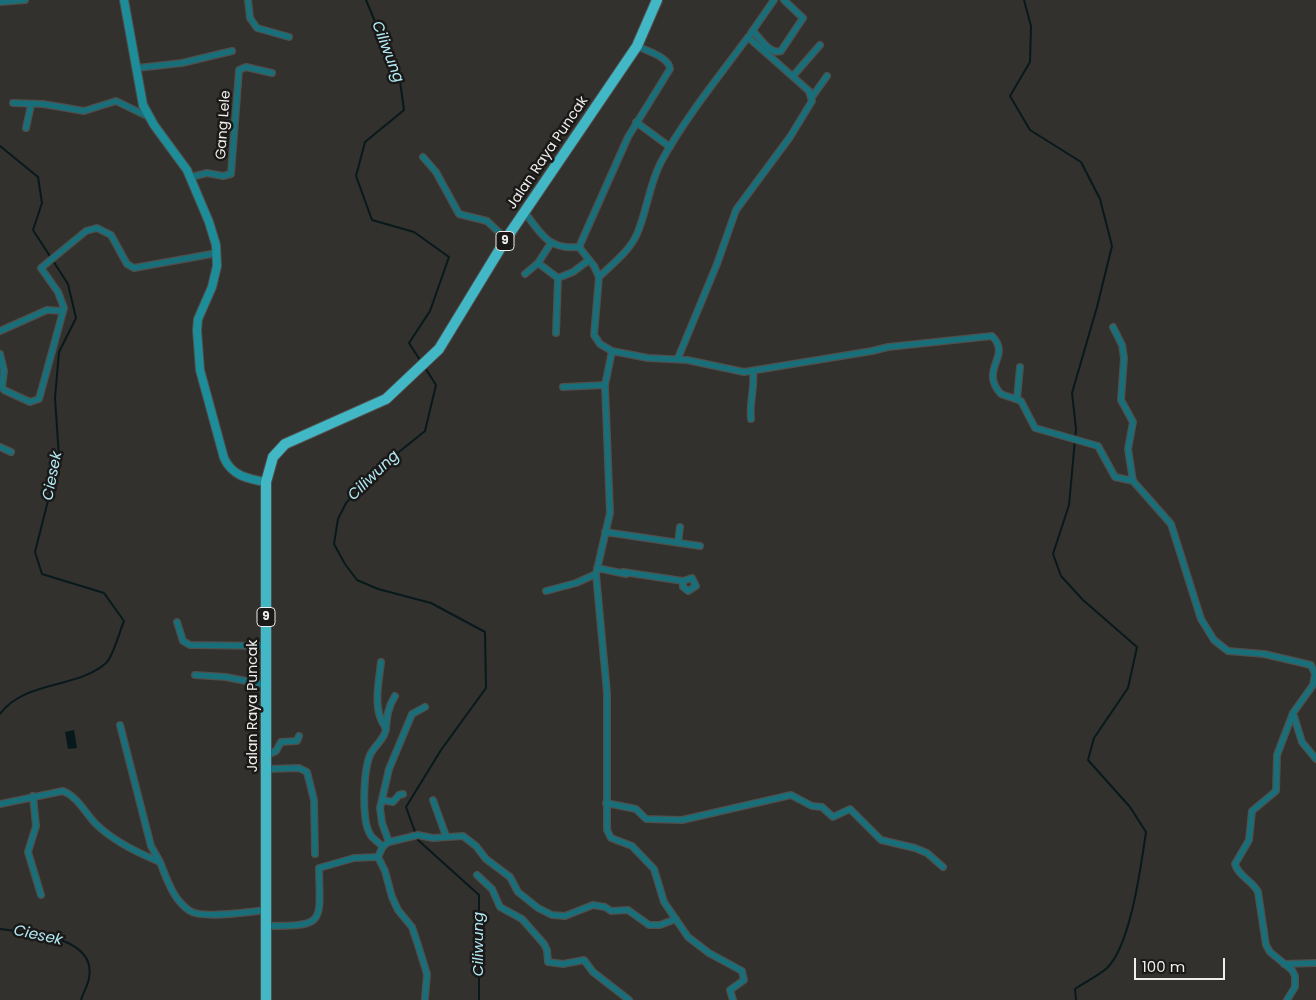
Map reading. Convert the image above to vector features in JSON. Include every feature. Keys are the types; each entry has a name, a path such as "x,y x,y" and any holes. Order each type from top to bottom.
{"highway":[{"name":"Jalan Raya Puncak","path":"266,1000 266,482 273,457 285,444 378,403 401,386 430,360 450,334 524,211 637,46 657,0"}],"street":[{"path":"0,2 26,0"},
{"path":"124,0 142,102 149,117 174,149 191,177 209,222 217,253 212,286 197,324 200,370 227,464 240,476 266,482"},
{"path":"248,0 250,18 257,28 289,37"},
{"path":"599,277 627,250 634,238 654,179 670,147 691,113 774,0"},
{"path":"753,31 771,50 781,51 803,18 784,0"},
{"path":"748,37 793,76 809,91 812,97"},
{"path":"793,76 820,45"},
{"path":"579,247 636,122 670,69 669,64 664,60 637,46"},
{"path":"137,68 182,63 232,51"},
{"name":"Gang Lele","path":"191,177 209,173 223,176 231,174 239,70 246,67 272,73"},
{"path":"678,358 714,273 734,214 790,137 810,106 812,97 827,76"},
{"path":"13,102 31,105 43,104 84,111 116,101 149,117"},
{"path":"26,128 31,105"},
{"path":"636,122 670,147"},
{"path":"423,158 436,172 459,214 487,221 506,239"},
{"path":"524,211 551,244 579,247"},
{"path":"0,354 3,361 2,387 4,390 30,402 37,401 41,396 64,304 41,268 86,231 97,228 111,235 127,264 134,268 217,253"},
{"path":"525,274 538,263 551,244"},
{"path":"579,247 599,277 594,335 600,344 612,351 648,358 678,358 738,372 752,372 888,347 952,342 989,336 994,339 998,348 998,361 993,376 996,386 1002,395 1017,398 1023,403 1035,428 1101,448 1116,478 1133,481"},
{"path":"558,278 573,272 589,260"},
{"path":"538,263 558,278"},
{"path":"556,333 558,278"},
{"path":"0,331 47,310 63,311"},
{"path":"1113,327 1122,343 1124,358 1121,400 1133,422 1128,450 1133,481 1170,524 1201,619 1214,640 1228,651 1272,655 1303,662 1314,668 1313,685 1293,714 1277,755 1276,791 1252,811 1249,840 1235,864 1238,870 1256,888 1261,902 1266,945 1270,952 1292,970 1296,982 1288,1000"},
{"path":"612,351 605,385 610,513 596,571 606,693 606,803 609,836 632,846 654,869 661,895 680,928 699,945 742,971 744,980 731,988 729,992 733,1000"},
{"path":"1017,398 1020,367"},
{"path":"751,419 749,405 753,395 752,372"},
{"path":"563,387 605,385"},
{"path":"0,447 11,452"},
{"path":"678,543 680,527"},
{"path":"605,532 700,546"},
{"path":"546,591 576,583 596,571 623,572 683,582"},
{"path":"177,622 183,641 190,645 266,646"},
{"path":"381,662 378,706 380,720 386,729"},
{"path":"196,676 226,677 266,685"},
{"path":"383,847 371,836 368,824 364,801 366,790 364,770 371,752 386,729 390,704 394,696"},
{"path":"389,842 381,816 382,800 389,769 412,714 425,707"},
{"path":"1293,714 1302,742 1316,758"},
{"path":"120,725 150,840 175,895 194,913 227,914 266,910"},
{"path":"267,755 276,751 281,742 297,741 299,736"},
{"path":"267,769 299,768 307,772 314,800 315,854"},
{"path":"0,804 55,791 69,793 107,833 134,850 160,862"},
{"path":"382,800 393,802 399,795 403,794"},
{"path":"606,803 636,809 646,819 674,821 791,795 812,806 822,807 832,816 850,808 881,840 915,848 926,853 943,867"},
{"path":"34,796 36,826 28,852 41,895"},
{"path":"432,800 446,836"},
{"path":"378,857 383,847 389,842 418,835 433,838 463,836 486,859 510,877 518,892 538,908 552,915 565,916 593,905 605,907 611,911 628,910 649,925 676,919"},
{"path":"266,926 301,926 314,920 320,910 319,868 354,858 378,857"},
{"path":"378,857 386,871 392,897 398,910 412,926 427,974 425,999 417,1000"},
{"path":"477,875 492,889 500,907 522,919 544,944 547,950 548,962 564,964 584,960 593,972 629,1000"},
{"path":"1284,964 1316,963"}],"shaded area":[{"path":"74,730 77,748 68,749 65,732"}],"waterway":[{"name":"Ciliwung","path":"366,0 400,81 404,110 365,142 356,176 372,220 414,232 449,257 430,311 409,343 420,360"},
{"path":"1024,0 1031,26 1030,62 1010,96 1030,130 1081,162 1100,199 1112,246 1097,307 1072,393 1076,429 1069,505 1053,554 1061,576 1083,600 1137,647 1128,688 1094,738 1088,760 1130,807 1146,832 1141,864 1134,904 1123,942 1107,968 1075,989 1076,1000"},
{"name":"Ciesek","path":"0,146 38,177 42,203 33,230 68,284 76,318 59,352 55,398 59,457 35,552 42,574 104,593 124,621 114,649 106,663 81,677 23,695 0,714"},
{"name":"Ciliwung","path":"424,366 436,385 425,431 384,464 346,503 338,519 334,544 357,580 378,589 431,603 485,632 486,688 441,750 406,807 418,840 479,895 479,1000"},
{"name":"Ciesek","path":"0,929 58,939 82,953 89,964 89,978 81,1000"}]}
